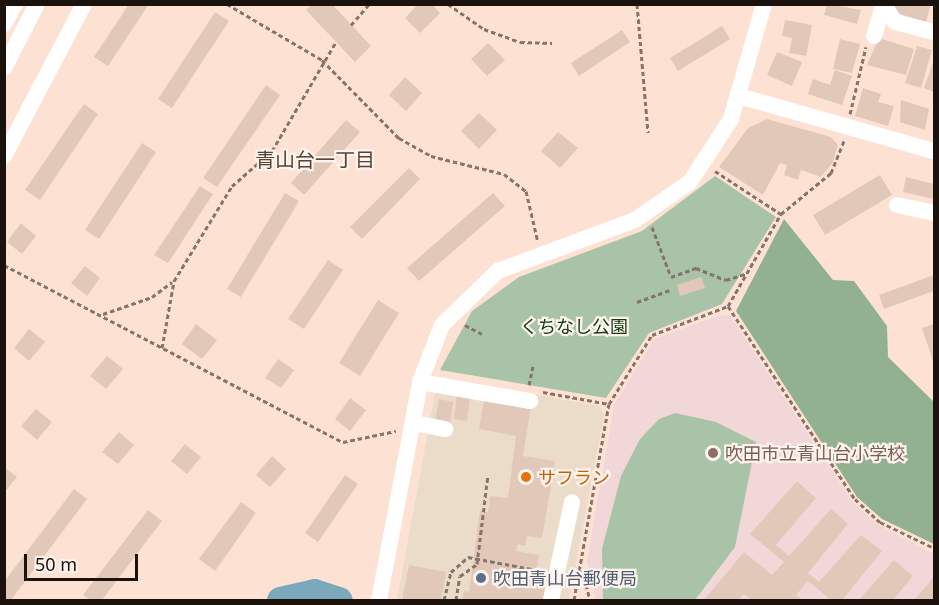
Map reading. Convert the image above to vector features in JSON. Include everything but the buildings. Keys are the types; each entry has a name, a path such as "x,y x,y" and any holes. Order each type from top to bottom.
{"street":[{"path":"4,24 15,4"},
{"path":"4,68 37,4"},
{"path":"4,156 84,4"},
{"path":"379,600 407,426 420,382 442,325 468,295 498,271 635,220 677,195 712,154 739,96 764,4"},
{"path":"883,5 895,22 934,33"},
{"path":"874,36 883,5"},
{"path":"739,96 934,150"},
{"path":"897,205 934,213"},
{"path":"420,382 529,395"},
{"path":"407,426 445,429"},
{"path":"550,600 572,502"}],"path":[{"path":"227,4 322,60 399,138 431,156 504,174 526,190 536,215 539,254"},
{"path":"351,25 369,4"},
{"path":"448,4 484,29 520,42 552,43"},
{"path":"637,4 648,133"},
{"path":"574,600 582,569 609,404 652,335 728,306 781,214 831,172 848,126 867,45 874,36"},
{"path":"162,348 174,281 232,186 272,151 322,60 336,42"},
{"path":"715,171 781,214"},
{"path":"651,222 671,277 696,268 726,280 747,273"},
{"path":"4,266 102,314 162,348 343,442 407,426"},
{"path":"102,314 152,297 174,281"},
{"path":"637,302 670,290"},
{"path":"728,306 855,499 880,522 934,548"},
{"path":"460,323 482,334"},
{"path":"529,395 533,366"},
{"path":"456,600 460,576 477,564 488,475"},
{"path":"444,600 451,572 473,558 546,572"},
{"path":"582,569 590,600"},
{"path":"569,577 579,579"}],"shaded area":[{"name":"吹田市立青山台小学校","path":"720,315 730,316 852,501 877,524 934,554 934,600 596,600 587,561 614,405 654,339"},
{"path":"438,377 599,406 604,415 569,600 397,600"}],"green space":[{"name":"くちなし公園","path":"715,176 776,217 722,304 649,333 606,398 440,370 472,311 519,277 642,231"},
{"path":"784,219 833,280 854,281 887,326 888,357 934,402 934,544 882,519 857,497 736,311"},
{"path":"675,413 716,422 756,442 735,547 695,600 603,600 602,549 621,476 640,439 659,419"}],"waterway":[{"path":"280,600 314,592 339,600"}],"place":[{"name":"吹田市立青山台小学校","path":"713,453"},
{"name":"サフラン","path":"526,477"},
{"name":"吹田青山台郵便局","path":"481,578"}],"district":[{"name":"青山台一丁目","path":"315,159"}]}
